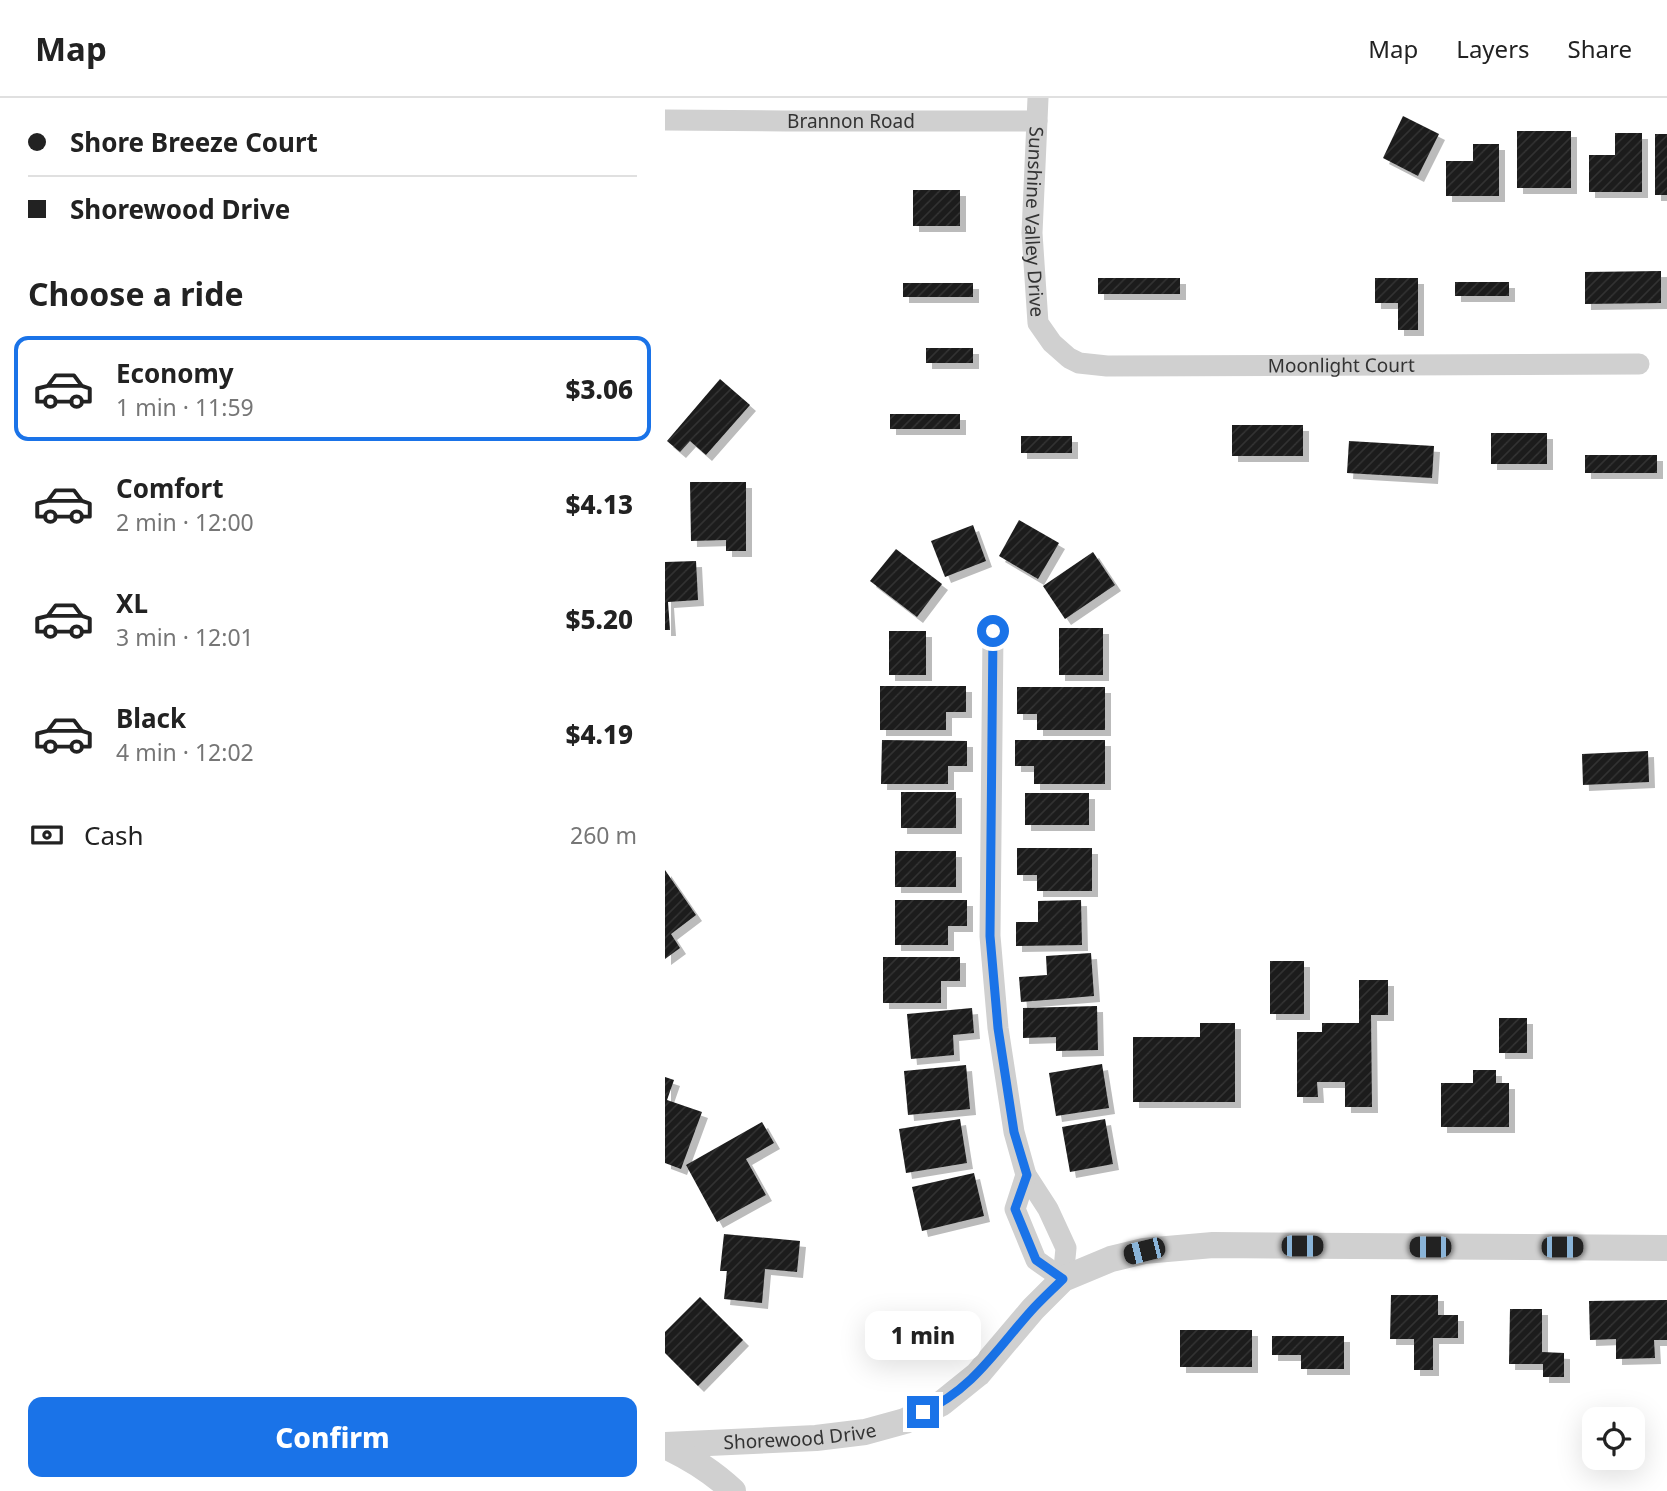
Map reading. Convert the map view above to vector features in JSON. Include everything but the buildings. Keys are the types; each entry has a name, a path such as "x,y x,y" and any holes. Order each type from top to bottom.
{"street":[{"name":"Sunshine Valley Drive","path":"1038,98 1032,233 1038,323 1052,343"},
{"name":"Brannon Road","path":"665,120 1037,121"},
{"name":"Moonlight Court","path":"1052,343 1079,363 1107,366 1639,364"},
{"path":"993,631 990,936 998,1028 1014,1132 1027,1175 1048,1209 1066,1248 1063,1279 1036,1260 1015,1209 1027,1175"},
{"name":"Shorewood Drive","path":"665,1445 816,1438 865,1432 905,1421 942,1403 978,1374 1033,1309 1063,1279 1111,1259 1144,1251 1213,1245 1667,1248"},
{"path":"665,1445 690,1457 715,1474 733,1491"}],"route":[{"path":"923,1412 942,1403 978,1374 1033,1309 1063,1279 1036,1260 1015,1209 1027,1175 1014,1132 998,1028 990,936 993,631"}]}
